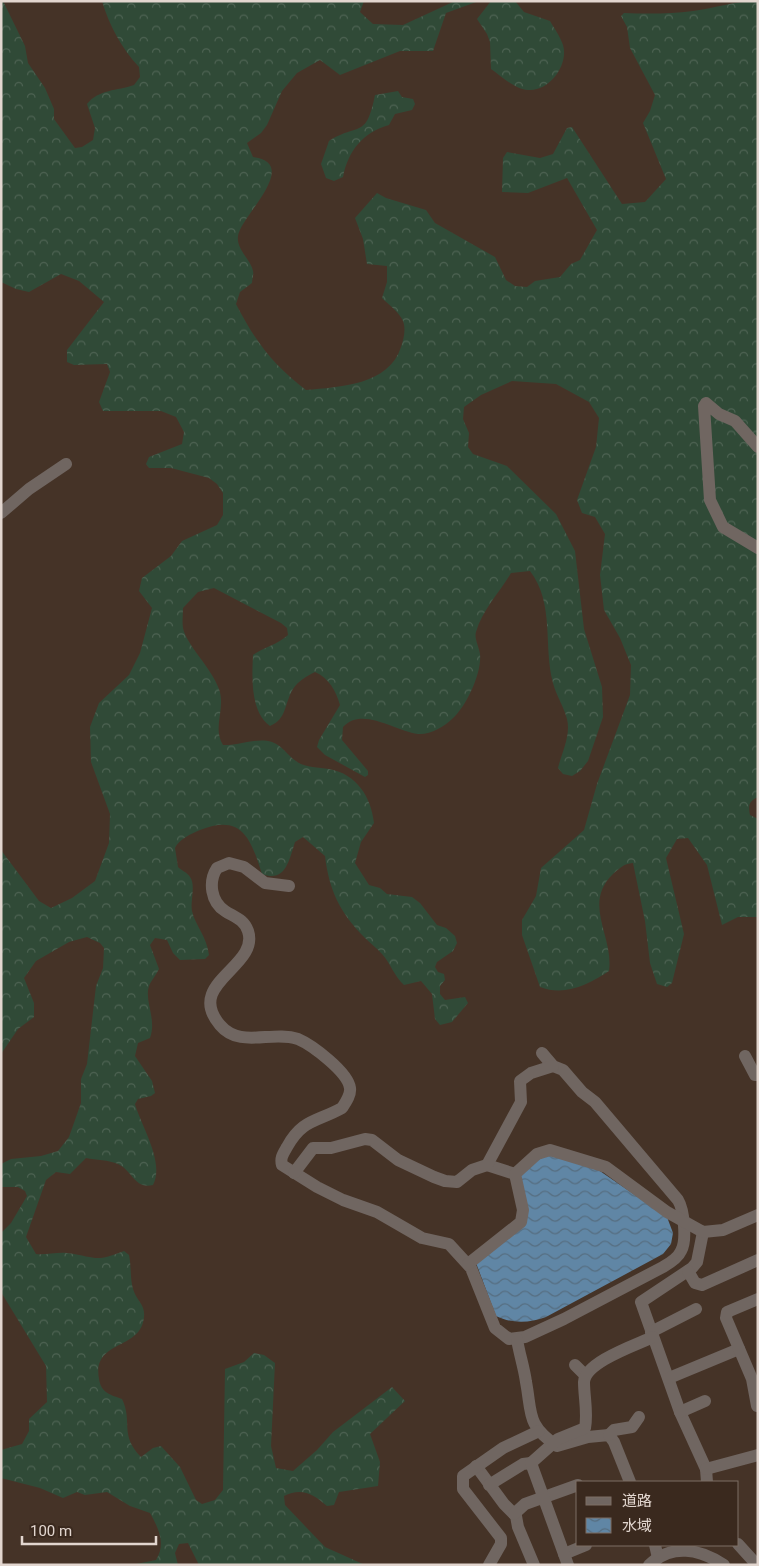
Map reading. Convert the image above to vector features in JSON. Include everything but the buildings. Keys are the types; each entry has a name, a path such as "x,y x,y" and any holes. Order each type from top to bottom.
{"street":[{"path":"758,447 734,421 719,414 706,403 704,406 710,500 722,527 758,548"},
{"path":"1,513 29,489 66,464"},
{"path":"288,886 265,883 236,864 224,864 214,873 212,883 215,898 225,911 244,924 249,941 244,956 217,983 211,1005 215,1019 233,1036 243,1038 275,1036 298,1039 318,1051 348,1081 350,1094 342,1108 314,1119 293,1136 281,1161 282,1165 334,1196 377,1212 422,1238 449,1244 468,1264 495,1328 505,1337 517,1339 564,1319 672,1262 682,1250 683,1220 681,1205 653,1168 640,1156 595,1102 582,1092 563,1070 553,1066 542,1053"},
{"path":"745,1056 755,1075 758,1075"},
{"path":"487,1165 521,1102 520,1081 531,1074 553,1066"},
{"path":"294,1173 313,1148 331,1148 358,1139 372,1140 398,1160 445,1181 457,1182 472,1170 487,1165 516,1174"},
{"path":"468,1264 521,1222 523,1210 516,1174 522,1166 543,1151 550,1150 590,1160 606,1167 667,1212 703,1232 723,1230 757,1218"},
{"path":"703,1232 697,1262 688,1271 641,1302 680,1412 706,1469 707,1481"},
{"path":"688,1271 695,1283 702,1285 758,1260"},
{"path":"757,1406 756,1386 739,1349 720,1320 727,1312 758,1300"},
{"path":"489,1485 523,1464 531,1463 552,1443 585,1428 586,1375 591,1368 696,1310"},
{"path":"517,1339 526,1380 529,1412 540,1431 552,1443 561,1446 588,1437 609,1435 614,1430 632,1427 639,1417"},
{"path":"669,1378 739,1349"},
{"path":"575,1365 586,1375"},
{"path":"680,1412 705,1401"},
{"path":"489,1565 501,1544 501,1538 495,1527 468,1497 462,1485 465,1473 503,1448 540,1431"},
{"path":"609,1435 614,1442 630,1481"},
{"path":"706,1469 758,1455"},
{"path":"531,1463 565,1561 585,1546"},
{"path":"476,1466 489,1485 514,1514 533,1564"},
{"path":"514,1514 526,1504 576,1486"},
{"path":"739,1545 758,1565"},
{"path":"654,1562 655,1546"},
{"path":"654,1562 675,1551 692,1550 724,1565"}],"green space":[{"path":"1,1 3,1 25,46 28,63 45,88 54,109 54,119 75,148 82,147 93,140 95,128 87,104 103,93 134,85 140,77 139,67 117,36 108,19 102,1 364,1 360,12 373,24 403,25 455,1 479,1 446,13 433,51 400,51 340,75 320,60 297,73 282,91 267,125 261,133 247,143 253,157 267,161 272,169 265,192 241,227 238,236 239,245 252,267 253,274 252,283 240,292 236,304 250,330 274,362 306,390 348,385 375,377 395,360 401,347 404,334 403,321 397,312 382,298 387,282 387,266 367,264 363,239 355,218 377,193 386,198 426,210 435,223 495,257 506,280 515,286 527,287 535,281 560,277 571,264 580,260 597,230 567,178 528,193 502,192 503,158 507,152 540,158 553,154 567,128 572,127 622,204 645,202 666,179 643,123 650,111 655,95 630,48 627,27 621,16 624,13 684,12 741,2 758,1 758,797 751,802 749,809 750,815 758,819 758,917 738,917 722,925 707,865 688,838 677,839 666,858 684,934 672,983 667,987 657,984 650,963 645,921 633,863 624,865 613,874 604,885 600,897 599,909 607,945 609,971 585,984 568,990 549,990 540,987 522,935 522,920 536,896 541,868 584,830 597,784 630,695 631,665 620,638 604,610 600,575 605,534 595,517 582,513 577,500 596,447 599,418 589,402 556,384 512,381 481,395 464,407 463,419 469,433 468,447 473,454 507,466 556,514 575,551 584,629 602,687 603,717 588,761 580,771 572,776 563,774 558,768 567,737 568,725 566,714 554,688 550,669 546,611 543,597 530,571 511,573 482,616 476,634 480,662 476,680 463,706 449,722 441,728 423,734 409,732 369,719 351,721 343,727 342,740 368,771 368,775 365,777 325,755 317,747 319,740 340,705 331,686 315,672 306,677 293,689 280,719 276,723 270,726 263,720 254,694 253,655 288,635 287,628 281,623 214,588 198,592 183,608 185,635 211,673 219,689 221,704 219,731 223,745 254,741 272,742 300,763 339,772 355,781 370,804 374,823 361,842 355,863 369,885 380,888 387,894 412,897 420,903 437,925 446,928 455,936 457,943 453,951 437,962 435,967 438,972 444,974 445,980 440,986 440,994 445,1000 465,997 468,1003 452,1022 440,1025 435,1019 432,994 421,981 404,985 382,954 356,929 337,900 329,880 325,856 303,837 295,842 288,863 281,873 270,876 262,874 249,840 243,832 235,827 226,825 214,826 189,835 182,839 175,848 178,867 188,874 192,880 192,911 206,942 209,955 205,959 180,960 173,953 167,940 155,938 150,945 159,969 150,984 148,992 152,1031 150,1038 138,1043 135,1056 152,1081 155,1093 138,1099 135,1104 154,1155 156,1176 153,1185 142,1185 118,1164 86,1158 70,1174 56,1172 46,1180 26,1237 36,1254 67,1253 101,1258 124,1251 129,1255 132,1286 143,1308 144,1317 141,1328 135,1335 109,1351 103,1357 99,1366 100,1384 107,1393 122,1399 127,1414 128,1435 134,1449 141,1457 153,1448 161,1446 180,1467 196,1500 202,1504 215,1500 223,1490 225,1369 244,1362 254,1353 264,1355 275,1363 271,1446 276,1468 293,1471 317,1450 333,1432 392,1387 405,1401 370,1434 380,1462 378,1486 339,1492 334,1505 327,1506 307,1493 296,1492 284,1496 285,1505 325,1547 365,1565 199,1565 188,1543 179,1544 175,1553 178,1565 131,1565 156,1560 159,1554 161,1548 160,1536 150,1513 130,1506 107,1492 85,1495 77,1492 63,1498 40,1488 1,1478 1,1450 22,1444 29,1431 29,1419 47,1402 46,1366 1,1292 1,1233 11,1223 27,1196 25,1191 18,1187 1,1187 1,1164 11,1159 41,1156 58,1151 69,1137 81,1103 81,1079 87,1064 96,986 103,968 104,948 100,943 87,937 69,942 36,961 24,978 34,1003 34,1017 18,1029 1,1054 1,850 39,901 51,908 72,898 95,881 109,843 110,814 91,762 90,727 99,703 129,675 140,653 152,608 139,591 142,578 171,556 182,541 217,525 223,515 223,493 217,484 209,478 171,468 149,468 146,464 149,457 182,444 184,432 176,417 161,411 103,411 99,402 110,372 107,364 74,365 67,362 67,350 104,302 79,281 61,274 29,292 16,289 1,282"},
{"path":"491,1 515,1 524,12 550,21 555,29 563,45 563,61 556,76 543,87 528,90 519,88 491,69 490,42 477,19"},
{"path":"398,91 402,97 413,99 415,104 412,110 395,114 389,125 372,132 364,138 353,151 343,177 334,181 326,178 321,164 329,141 339,135 360,128 364,124 372,109 375,95"}],"water":[{"path":"548,1155 594,1167 667,1217 673,1233 671,1244 663,1254 546,1317 527,1321 502,1319 496,1316 476,1263 516,1232 520,1175 536,1161"}]}
